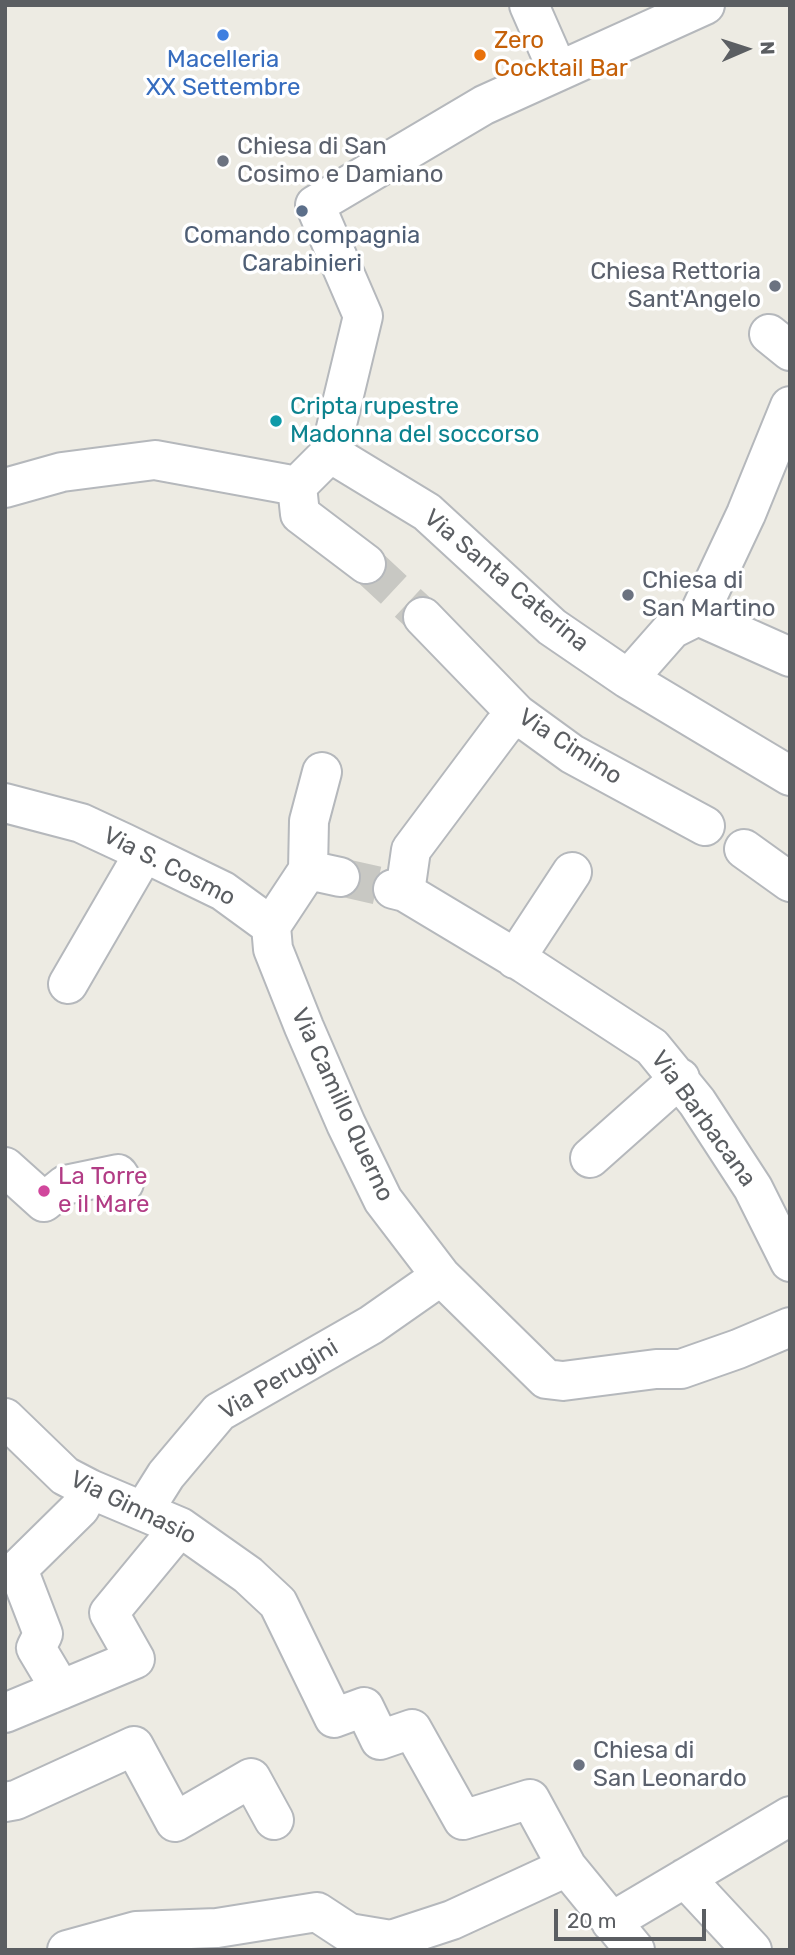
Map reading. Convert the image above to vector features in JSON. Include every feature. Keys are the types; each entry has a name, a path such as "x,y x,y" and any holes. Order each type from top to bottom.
{"street":[{"path":"529,5 558,71"},
{"path":"297,486 330,453 363,316 315,205 484,105 705,5"},
{"path":"628,679 672,629 698,616 746,514 790,406"},
{"name":"Via Santa Caterina","path":"330,453 427,512 552,627 628,679 790,776"},
{"path":"5,488 62,472 155,460 297,486"},
{"path":"297,486 300,514 366,564"},
{"path":"698,616 790,657"},
{"name":"Via Cimino","path":"423,617 517,714 572,754 705,827"},
{"name":"Via Barbacana","path":"517,714 503,727 411,850 399,891 515,959 652,1047 680,1078 754,1188 790,1262"},
{"path":"271,926 324,873 309,821 322,772"},
{"name":"Via S. Cosmo","path":"5,803 81,823 223,891 271,926"},
{"path":"744,849 790,882"},
{"path":"68,984 144,853"},
{"path":"515,959 572,872"},
{"name":"Via Camillo Querno","path":"271,926 273,948 351,1136 383,1200 440,1276 546,1379 563,1381 656,1369 681,1369 790,1327"},
{"path":"590,1158 680,1078"},
{"path":"5,1167 44,1202 65,1185 118,1174 124,1183"},
{"name":"Via Perugini","path":"144,1510 166,1475 219,1412 371,1325 440,1276"},
{"name":"Via Ginnasio","path":"5,1418 65,1476 180,1527 248,1575 278,1603 334,1718 363,1707 380,1740 411,1729 463,1820 530,1799 567,1867"},
{"path":"61,1690 36,1648 43,1634 18,1569 80,1508 90,1489"},
{"path":"5,1713 135,1659 109,1613 180,1527"},
{"path":"5,1802 16,1800 134,1746 176,1822 251,1778 274,1820"},
{"path":"67,1950 136,1931 217,1928 317,1912 349,1933 391,1940 452,1920 567,1867 623,1936 685,1878 790,1816"},
{"path":"685,1878 752,1950"}],"tunnel":[{"path":"366,564 423,617"},
{"path":"340,877 393,889"}],"place":[{"name":"Macelleria XX Settembre","path":"223,35"},
{"name":"Zero Cocktail Bar","path":"480,55"},
{"name":"Chiesa di San Cosimo e Damiano","path":"223,161"},
{"name":"Comando compagnia Carabinieri","path":"302,211"},
{"name":"Chiesa Rettoria Sant'Angelo","path":"775,286"},
{"name":"Cripta rupestre Madonna del soccorso","path":"276,421"},
{"name":"Chiesa di San Martino","path":"628,595"},
{"name":"La Torre e il Mare","path":"44,1191"},
{"name":"Chiesa di San Leonardo","path":"579,1765"}]}
